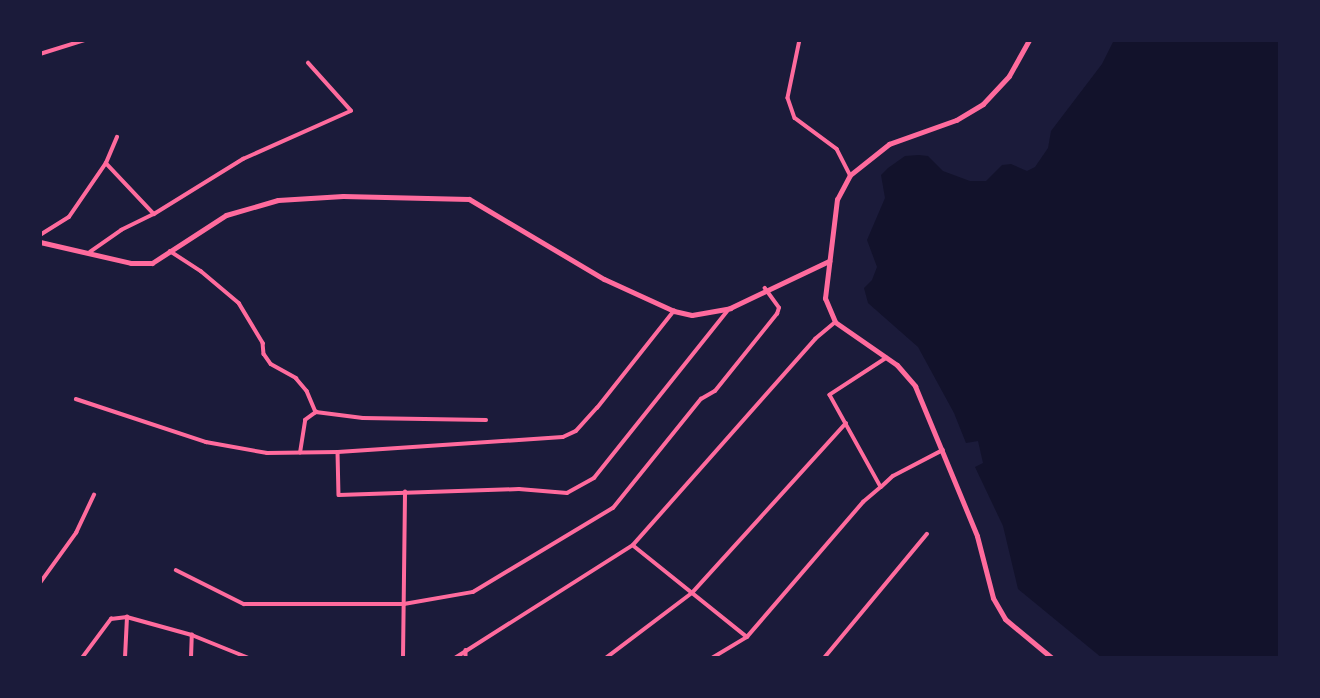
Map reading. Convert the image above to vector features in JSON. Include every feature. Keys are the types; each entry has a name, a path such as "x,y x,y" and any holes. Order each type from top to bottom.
{"main road":[{"path":"1029,40 1010,76 983,104 956,120 889,144 850,175 837,200 825,298 835,322 887,358 915,386 977,536 988,587 999,610 1013,627 1052,658"},
{"path":"40,242 131,263 152,262 226,215 278,200 343,196 469,199 604,279 674,311 692,315 730,308 765,289 829,261"}],"street":[{"path":"40,54 85,40"},
{"path":"792,40 796,50"},
{"path":"800,40 788,99 795,118 837,149 850,175"},
{"path":"90,252 121,230 154,214 243,159 351,111 308,63"},
{"path":"40,235 69,217 106,163 117,137"},
{"path":"106,163 154,214"},
{"path":"169,250 201,271 239,303 263,343 264,354 271,364 296,377 307,391 316,412"},
{"path":"176,570 244,604 404,604 473,592 613,508 701,399 715,391 777,314 779,308 765,289"},
{"path":"338,452 339,495 519,489 567,493 594,478 730,308"},
{"path":"76,399 206,442 267,453 338,452 563,437 576,431 597,408 674,311"},
{"path":"455,658 634,545 815,339 835,322"},
{"path":"881,487 830,395 887,358"},
{"path":"300,453 305,420 316,412 363,418 486,420"},
{"path":"606,658 692,593 846,423"},
{"path":"712,658 747,637 863,502 893,476 943,450"},
{"path":"403,658 405,492"},
{"path":"40,583 76,533 94,495"},
{"path":"824,658 927,534"},
{"path":"634,545 747,637"},
{"path":"125,658 127,617"},
{"path":"82,658 111,619 127,617 192,635 249,658"},
{"path":"191,658 192,635"},
{"path":"466,650 466,658"}],"shaded area":[{"path":"1114,40 1280,40 1280,658 1102,658 1018,589 1003,526 975,467 983,463 978,441 966,443 954,413 918,347 868,303 864,288 872,280 877,267 867,240 885,198 881,175 905,156 919,155 928,156 943,171 970,181 986,181 1002,165 1011,164 1027,171 1035,167 1048,148 1051,131 1102,64"}]}
